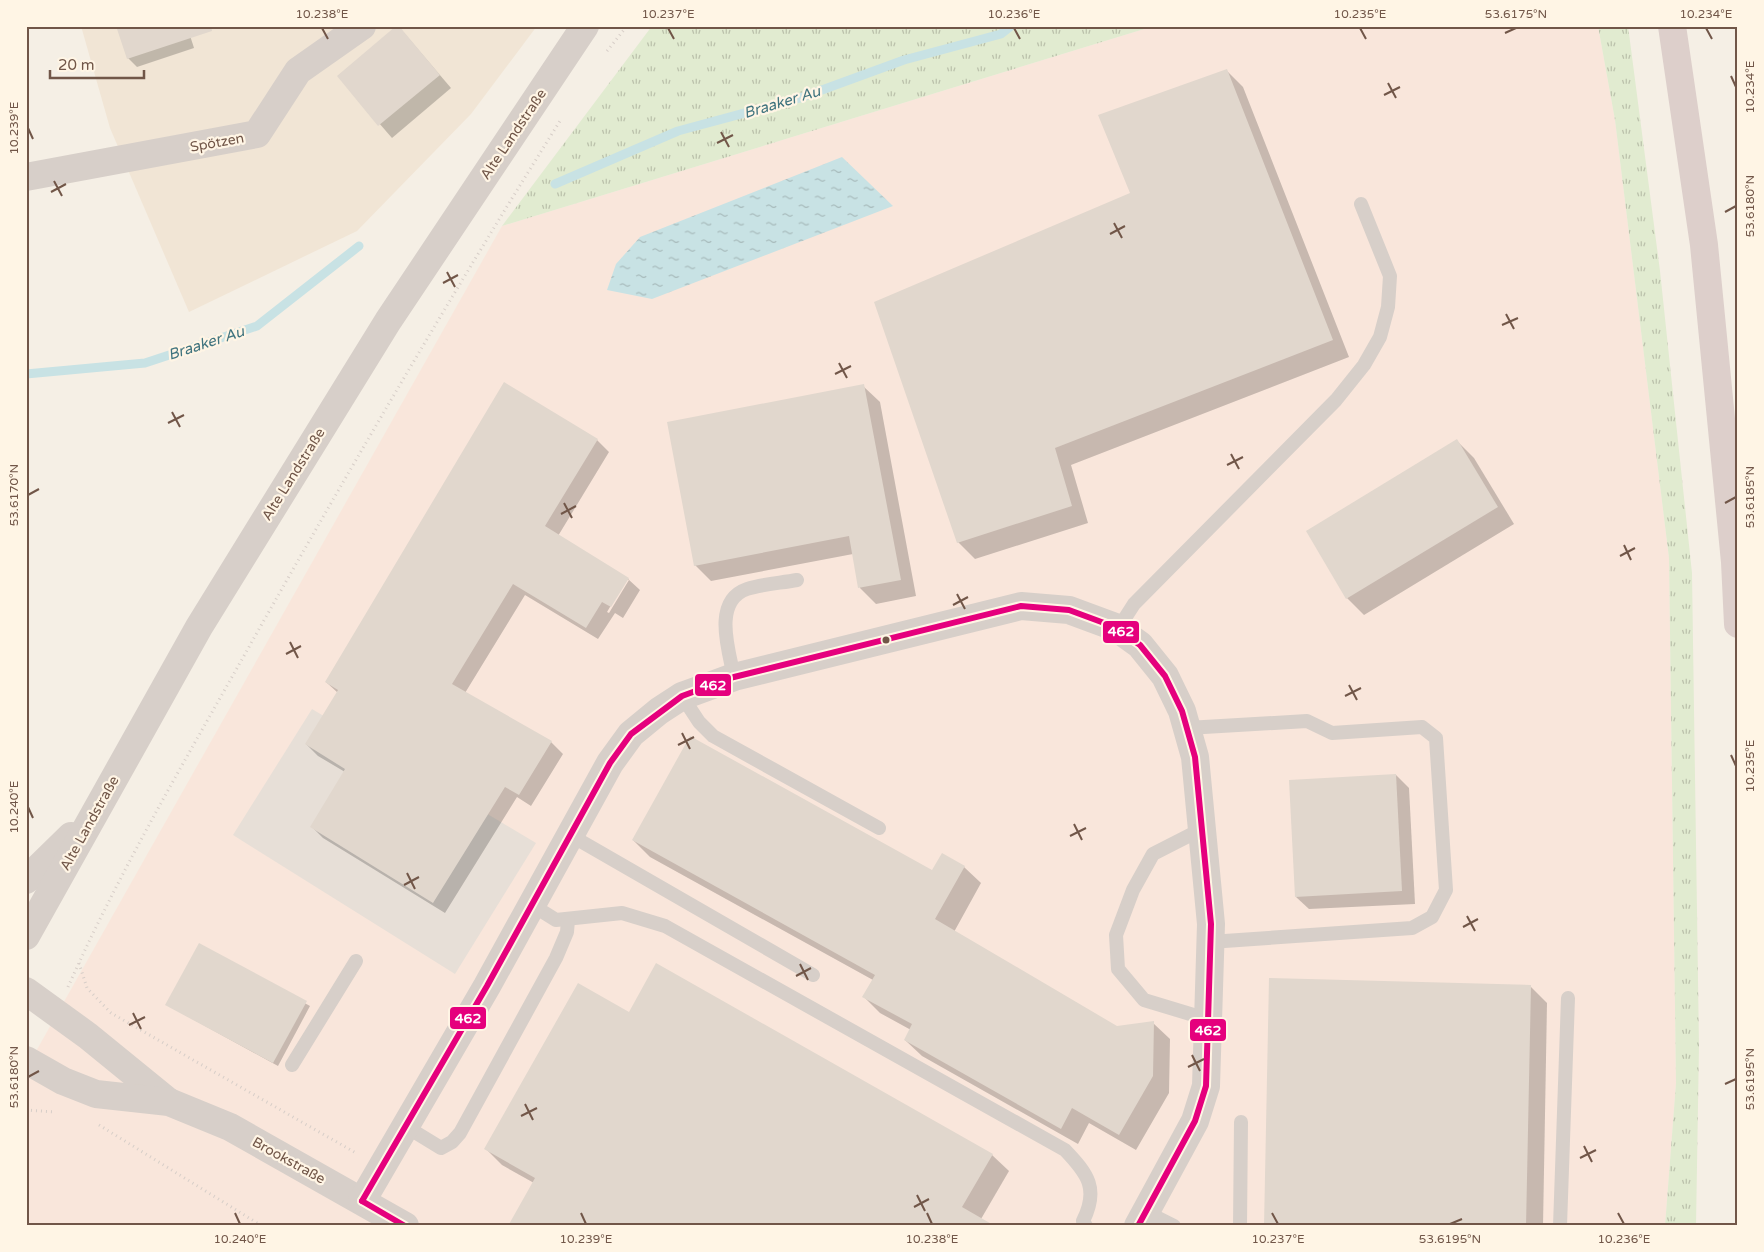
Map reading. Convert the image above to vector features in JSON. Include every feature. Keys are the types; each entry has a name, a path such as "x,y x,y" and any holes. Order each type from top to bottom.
{"highway":[{"path":"1672,26 1704,245 1735,562 1738,624"}],"street":[{"name":"Spötzen","path":"26,177 257,134 298,71 362,26"},
{"name":"Alte Landstraße","path":"26,936 199,627 388,321 585,26"},
{"path":"362,1201 532,904 610,763 631,734 659,711 682,696 734,677 1021,606 1069,610 1118,629 1140,645 1165,676 1182,711 1195,757 1210,942 1210,1020 1206,1086 1198,1113 1174,1162 1142,1219"},
{"path":"26,880 95,812"},
{"name":"Brookstraße","path":"26,991 57,1012 169,1102"},
{"name":"Brookstraße","path":"26,1060 63,1081 96,1094 169,1102 230,1127 405,1226"}],"lane":[{"path":"1118,629 1134,604 1336,400 1364,365 1380,337 1388,307 1390,276 1361,204"},
{"path":"734,677 725,629 727,611 734,597 746,589 797,580"},
{"path":"682,696 699,722 713,736 879,828"},
{"path":"1187,728 1307,721 1332,733 1422,727 1436,738 1446,890 1432,917 1412,928 1210,942"},
{"path":"1202,829 1153,854 1133,890 1116,935 1118,969 1144,1000 1210,1020"},
{"path":"570,835 812,975"},
{"path":"532,904 556,920 622,913 665,926 1065,1150 1080,1165 1090,1184 1092,1200 1083,1221 1086,1226"},
{"path":"406,1126 441,1148 452,1142 460,1133 556,958 567,932 568,920"},
{"path":"292,1065 356,961"},
{"path":"1560,1226 1568,998"},
{"path":"1240,1226 1241,1122"},
{"path":"1142,1219 1174,1226"}],"path":[{"path":"605,54 627,26"},
{"path":"57,1012 79,962 156,812 370,433 563,116"},
{"path":"79,962 87,988 111,1013 330,1141 382,1166"},
{"path":"26,1110 58,1113"},
{"path":"90,1122 99,1125 262,1226"}],"shaded area":[{"path":"81,26 537,26 471,114 357,231 189,312 110,128"},
{"path":"1154,26 1598,26 1615,120 1669,558 1676,1083 1665,1226 26,1226 26,1069 502,226"},
{"path":"312,709 536,843 455,974 233,835"}],"green space":[{"path":"652,26 1154,26 502,226"},
{"path":"1598,26 1628,26 1660,271 1692,573 1699,1046 1696,1226 1665,1226 1676,1083 1669,558 1615,120"}],"water":[{"path":"842,157 893,206 652,299 607,290 616,264 640,237"}],"building":[{"path":"116,26 211,26 212,31 127,59"},
{"path":"396,26 399,26 440,75 378,126 337,76"},
{"path":"1227,69 1333,340 1055,448 1072,506 957,543 874,302 1130,193 1098,115"},
{"path":"504,382 598,439 545,526 629,578 611,607 602,602 586,628 513,584 452,684 552,741 519,795 505,787 433,903 310,827 345,769 305,744 338,690 325,682"},
{"path":"864,384 901,580 858,588 849,536 694,566 667,422"},
{"path":"1457,439 1498,507 1346,599 1306,531"},
{"path":"690,736 932,870 942,853 965,866 935,919 1117,1026 1154,1021 1153,1076 1119,1135 1072,1108 1061,1129 904,1040 912,1024 862,997 875,975 632,840"},
{"path":"1396,774 1402,891 1295,897 1289,780"},
{"path":"199,943 307,1001 273,1063 165,1005"},
{"path":"656,963 993,1154 962,1207 995,1226 508,1226 535,1178 484,1149 578,983 629,1012"},
{"path":"1269,978 1531,985 1526,1226 1264,1226"}],"waterway":[{"name":"Braaker Au","path":"555,184 678,131 800,98 904,60 1001,34 1011,26"},
{"name":"Braaker Au","path":"26,374 145,363 257,326 359,246"}],"transit line":[{"name":"462","path":"362,1201 487,986 610,763 631,734 682,696 734,677 1021,606 1069,610 1115,627 1140,645 1165,676 1182,711 1195,757 1211,924 1206,1086 1195,1121 1138,1226"},
{"name":"462","path":"362,1201 405,1226"}]}
